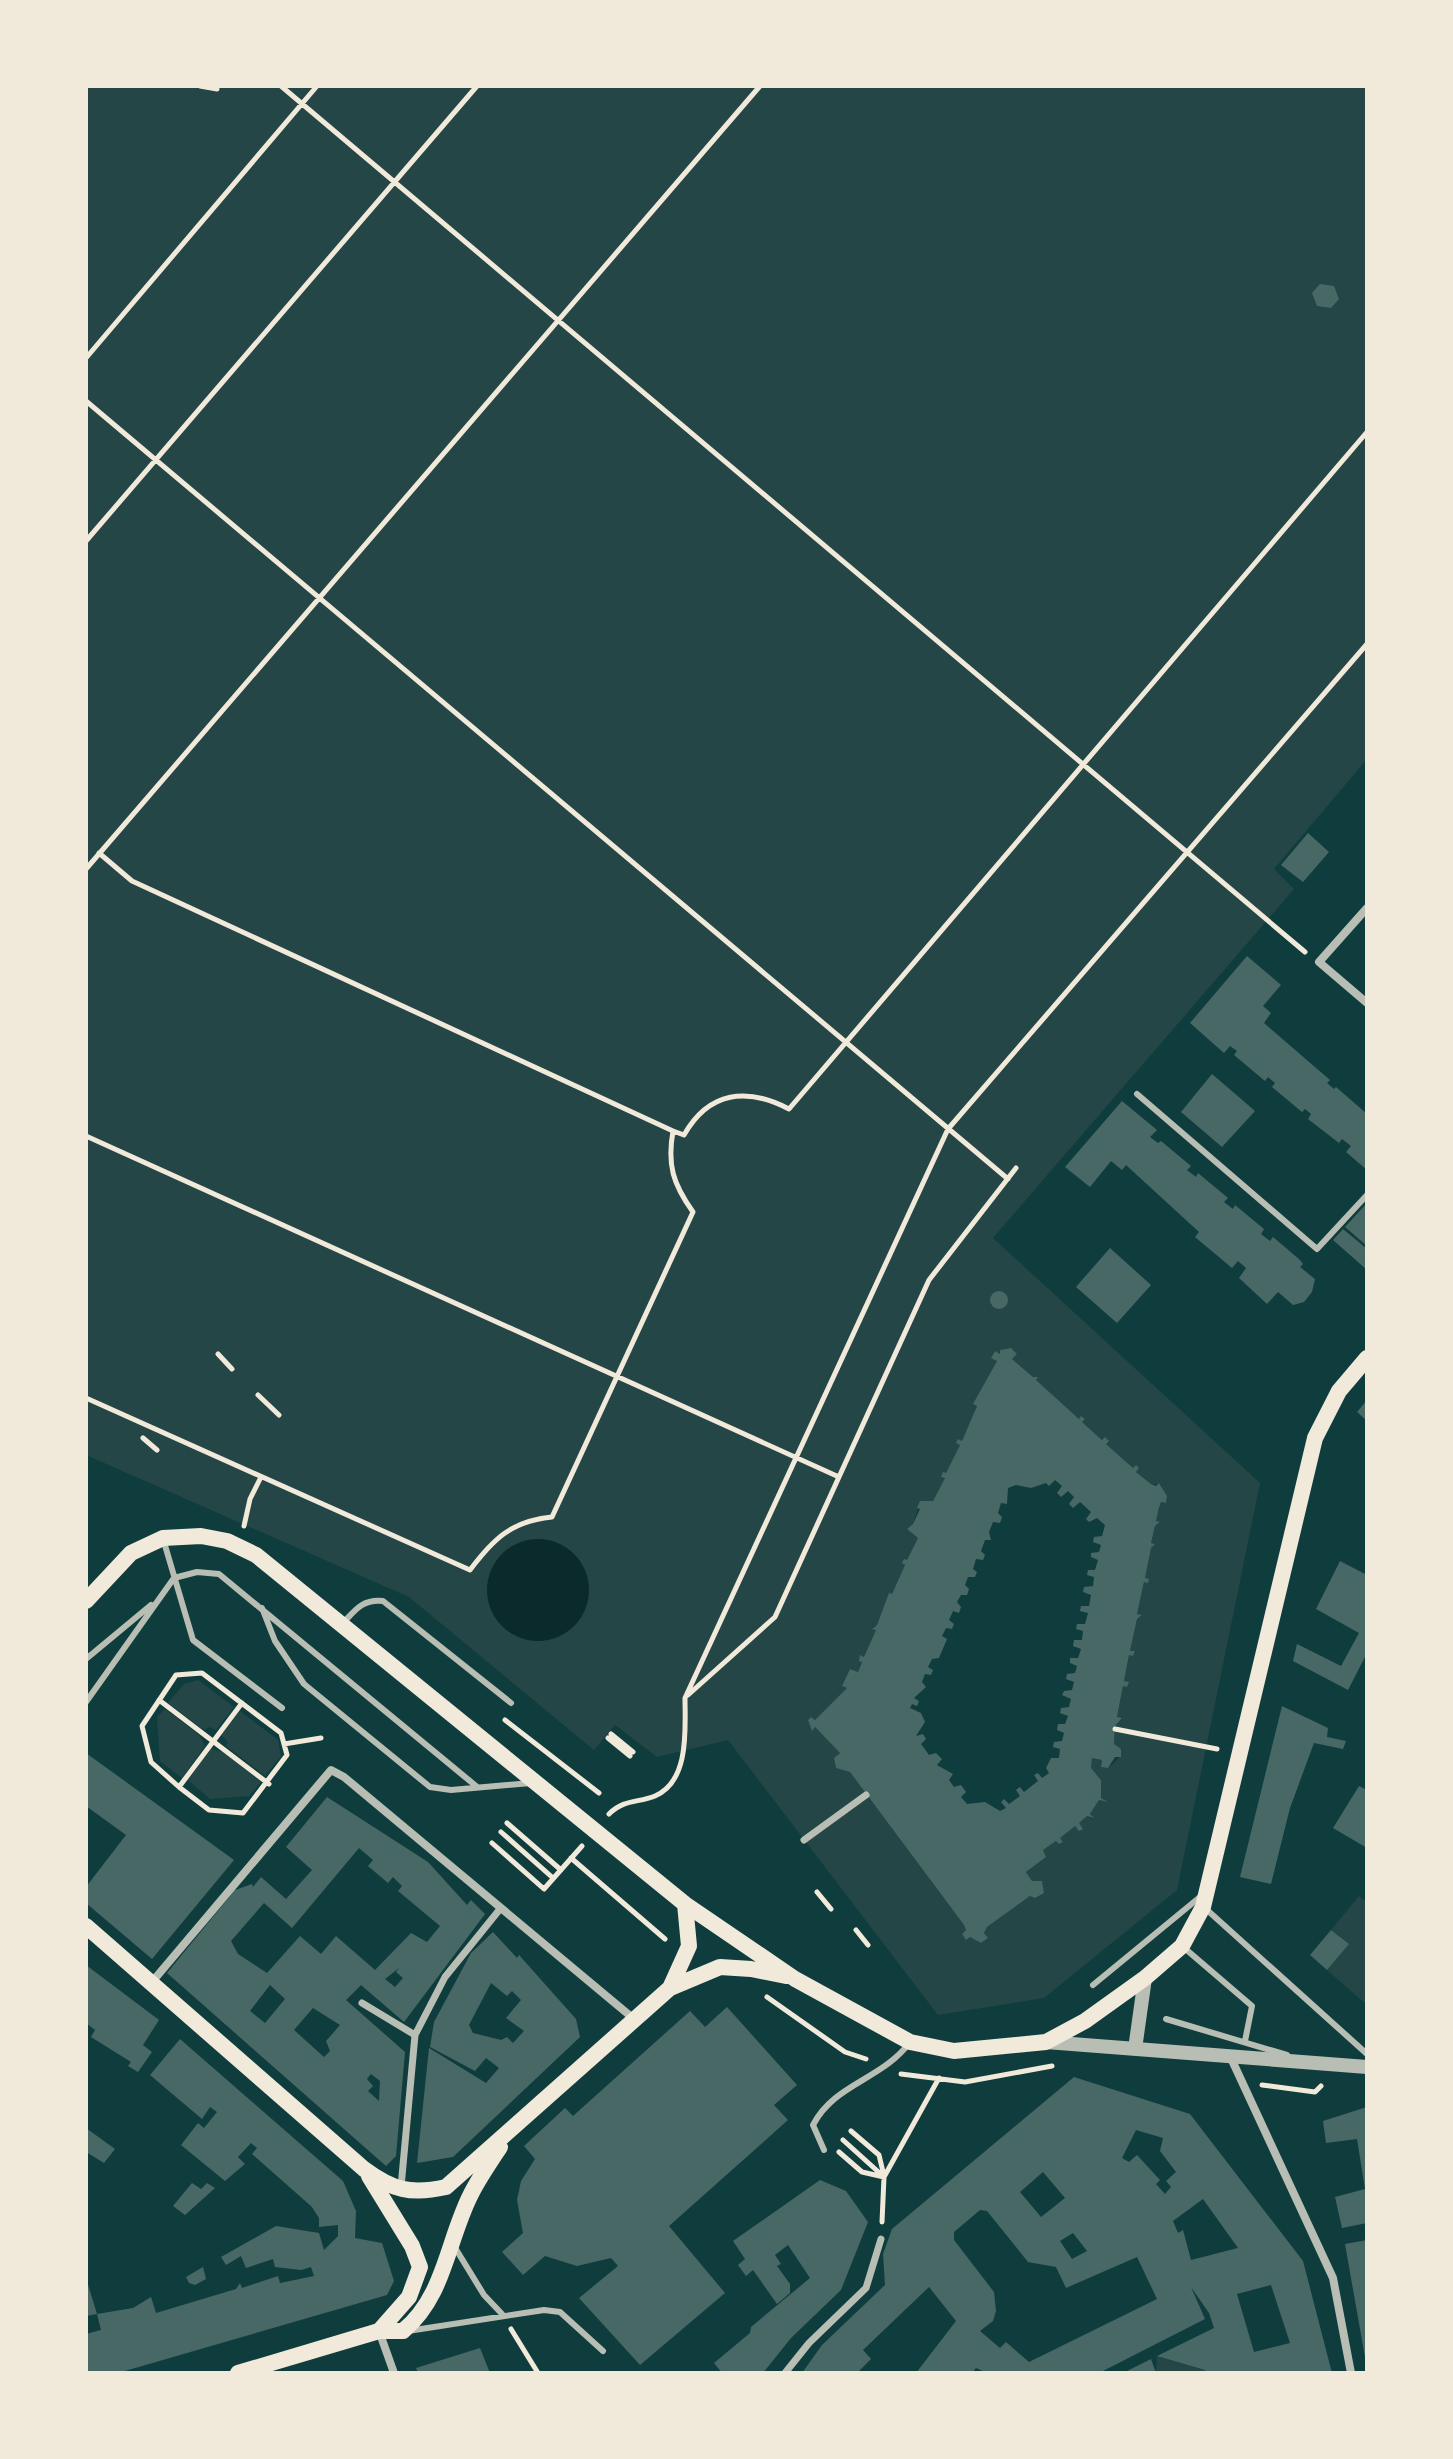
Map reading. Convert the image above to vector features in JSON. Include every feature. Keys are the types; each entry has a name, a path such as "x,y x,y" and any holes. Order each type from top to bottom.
{"main road":[{"path":"86,1601 131,1553 163,1538 201,1536 243,1548 343,1624 685,1904 795,1979 910,2042 954,2051 1046,2042 1085,2021 1145,1978 1182,1946 1203,1907 1315,1438 1339,1391 1367,1358"},
{"path":"670,1988 689,1946 685,1904"},
{"path":"86,1926 364,2169 401,2192 423,2192 446,2187 492,2153 513,2129 670,1988 720,1967 751,1969 795,1979"},
{"path":"238,2373 379,2331 403,2331 420,2317 434,2292 470,2196 492,2153"},
{"path":"364,2169 412,2246 420,2267 417,2284 409,2297 379,2331"}],"street":[{"path":"1367,908 1319,962 1367,1003"},
{"path":"152,1982 331,1770 344,1777 634,2019"},
{"path":"804,1840 866,1795"},
{"path":"401,2192 415,2035 445,1977 500,1909"},
{"path":"1135,2049 1145,1978"},
{"path":"362,2003 415,2035"},
{"path":"1046,2042 1367,2067"},
{"path":"1230,2056 1333,2278 1351,2373"},
{"path":"785,2373 809,2343 866,2288 881,2239"},
{"path":"379,2331 394,2373"}],"lane":[{"path":"1137,1094 1317,1249 1367,1195"},
{"path":"163,1538 193,1640 282,1708"},
{"path":"86,1702 126,1650 154,1602 174,1578 197,1572 219,1574 476,1786"},
{"path":"343,1624 359,1605 371,1600 383,1601 511,1703"},
{"path":"86,1659 154,1602"},
{"path":"261,1606 289,1665 304,1684 430,1787 451,1790 535,1783"},
{"path":"1093,1985 1208,1889"},
{"path":"1203,1907 1367,2054"},
{"path":"1182,1946 1252,2006 1245,2041"},
{"path":"1166,2019 1309,2063"},
{"path":"824,2150 813,2125 822,2108 851,2086 886,2069 910,2042"},
{"path":"452,2244 484,2295 502,2314"},
{"path":"403,2331 474,2323 521,2310 560,2312 603,2351"}],"path":[{"path":"200,86 217,89"},
{"path":"281,86 1186,853 1319,962"},
{"path":"86,358 317,86"},
{"path":"86,541 477,86"},
{"path":"86,869 760,86"},
{"path":"86,401 1008,1179"},
{"path":"99,853 132,881 673,1131 684,1135 701,1113 738,1095 768,1098 789,1109 1367,432"},
{"path":"594,1832 619,1806 627,1801 656,1796 672,1781 685,1750 685,1698 948,1129 1367,644"},
{"path":"86,1398 470,1570 500,1536 525,1520 552,1517 616,1379 693,1212 675,1186 669,1157 673,1131"},
{"path":"86,1136 616,1379 839,1477"},
{"path":"685,1698 775,1617 929,1280 1016,1168"},
{"path":"218,1354 232,1369"},
{"path":"258,1395 279,1415"},
{"path":"143,1438 157,1450"},
{"path":"243,1548 250,1536 243,1531 246,1513 261,1477"},
{"path":"202,1673 242,1703 281,1733 287,1755 269,1784 243,1813 209,1810 151,1762 142,1726 176,1675 202,1673"},
{"path":"159,1700 269,1784"},
{"path":"179,1787 242,1703"},
{"path":"1115,1729 1217,1749"},
{"path":"609,1736 632,1754"},
{"path":"284,1744 321,1738"},
{"path":"507,1823 561,1870"},
{"path":"501,1832 553,1878"},
{"path":"492,1843 544,1889 571,1858 665,1939 689,1946"},
{"path":"817,1892 831,1909"},
{"path":"856,1930 868,1945"},
{"path":"884,2177 954,2051"},
{"path":"851,2131 879,2155 884,2177 881,2239"},
{"path":"843,2140 884,2177"},
{"path":"835,2149 862,2172 884,2177"},
{"path":"502,2314 538,2373"}],"shaded area":[{"path":"86,86 1367,86 1367,759 1274,869 1294,889 993,1238 1260,1483 1177,1890 1044,1998 938,2015 728,1740 657,1757 615,1725 594,1750 409,1597 86,1455","holes":["1005,1349 1012,1349 1017,1354 1012,1359 1033,1377 1038,1377 1036,1380 1079,1419 1084,1418 1082,1422 1102,1440 1106,1438 1106,1444 1133,1468 1136,1465 1136,1472 1151,1484 1160,1484 1167,1496 1166,1503 1161,1502 1156,1521 1160,1523 1155,1526 1151,1543 1155,1544 1151,1548 1145,1578 1149,1580 1144,1582 1137,1614 1142,1615 1137,1619 1130,1651 1135,1652 1133,1656 1129,1655 1124,1681 1129,1683 1123,1686 1117,1717 1122,1719 1115,1726 1114,1744 1121,1756 1108,1768 1101,1767 1102,1760 1092,1758 1091,1768 1101,1780 1101,1798 1104,1801 1099,1800 1090,1814 1093,1819 1087,1816 1060,1838 1063,1842 1056,1841 1043,1850 1046,1857 1026,1872 1032,1881 1042,1881 1044,1893 1030,1896 987,1927 984,1933 988,1938 981,1943 970,1937 966,1940 962,1934 966,1930 964,1925 850,1772 836,1768 834,1758 840,1753 815,1727 812,1730 808,1720 811,1717 815,1720 847,1688 843,1685 850,1669 858,1672 862,1662 860,1656 864,1657 876,1630 872,1628 877,1625 905,1565 902,1563 907,1560 918,1538 907,1529 913,1524 920,1502 933,1501 945,1478 943,1473 946,1473 960,1445 958,1439 962,1441 977,1406 974,1404 997,1361 992,1358 994,1351 1000,1354"]},
{"path":"538,1539 558,1543 574,1554 585,1570 589,1590 585,1610 574,1626 558,1637 538,1641 518,1637 502,1626 491,1610 487,1590 491,1570 502,1554 518,1543"},
{"path":"198,1680 234,1707 216,1730 210,1727 204,1730 168,1703 184,1684"},
{"path":"165,1709 199,1735 205,1746 182,1778 160,1761 157,1717"},
{"path":"240,1711 278,1740 281,1756 265,1776 226,1746 228,1742 221,1735"},
{"path":"210,1749 223,1752 261,1782 249,1796 210,1799 188,1780"},
{"path":"1359,1896 1367,1902 1367,2005 1327,1970 1348,1944 1331,1930"},
{"path":"1157,2356 1205,2370 1204,2373 1156,2373"}],"building":[{"path":"1320,284 1334,286 1339,299 1331,308 1317,306 1312,293"},
{"path":"1308,833 1329,852 1303,882 1281,865"},
{"path":"1247,956 1281,985 1263,1006 1271,1013 1264,1023 1330,1080 1327,1083 1367,1114 1367,1170 1346,1152 1351,1146 1342,1139 1339,1143 1308,1119 1311,1114 1305,1109 1302,1112 1272,1087 1275,1083 1268,1077 1265,1081 1234,1055 1237,1051 1230,1046 1224,1053 1190,1023"},
{"path":"1212,1074 1255,1111 1222,1147 1181,1112"},
{"path":"1122,1101 1157,1130 1150,1137 1158,1143 1161,1141 1191,1166 1187,1170 1196,1177 1198,1173 1228,1198 1224,1202 1233,1209 1235,1205 1264,1229 1261,1234 1270,1241 1273,1237 1300,1260 1303,1264 1300,1267 1315,1279 1312,1292 1304,1302 1293,1305 1278,1292 1267,1304 1239,1278 1246,1268 1238,1261 1232,1268 1195,1237 1199,1232 1126,1165 1122,1170 1111,1161 1090,1187 1065,1167"},
{"path":"1367,1203 1367,1246 1345,1227"},
{"path":"1343,1229 1367,1249 1367,1270 1333,1240"},
{"path":"1110,1248 1151,1285 1117,1323 1076,1287"},
{"path":"999,1291 1008,1300 999,1309 990,1300"},
{"path":"1011,1348 1017,1354 1012,1359 1033,1377 1038,1377 1036,1380 1079,1419 1081,1416 1085,1419 1082,1422 1102,1440 1105,1437 1109,1441 1106,1444 1133,1468 1136,1465 1139,1468 1136,1472 1151,1484 1156,1486 1159,1483 1167,1496 1166,1503 1161,1502 1156,1521 1160,1522 1155,1526 1151,1543 1155,1544 1151,1548 1145,1578 1149,1579 1148,1583 1144,1582 1137,1614 1142,1615 1137,1619 1130,1651 1135,1651 1133,1656 1129,1655 1124,1681 1129,1682 1127,1687 1123,1686 1117,1717 1122,1718 1115,1726 1114,1744 1121,1749 1121,1757 1115,1757 1108,1768 1101,1767 1102,1760 1092,1758 1091,1768 1101,1780 1101,1798 1108,1802 1099,1800 1090,1814 1094,1818 1087,1816 1079,1823 1083,1829 1079,1831 1075,1826 1060,1838 1063,1842 1059,1844 1056,1841 1043,1850 1046,1857 1026,1872 1032,1881 1042,1881 1044,1893 1035,1898 1030,1896 987,1927 984,1933 988,1938 981,1943 970,1937 966,1940 962,1934 966,1930 964,1925 850,1772 836,1768 834,1758 840,1753 815,1727 812,1731 808,1720 811,1717 815,1720 847,1688 842,1686 850,1669 858,1672 862,1662 859,1661 860,1655 864,1657 876,1630 872,1629 877,1625 889,1593 892,1594 905,1565 902,1563 904,1559 907,1560 918,1538 907,1529 920,1509 917,1508 920,1501 933,1501 945,1478 941,1477 943,1472 946,1473 960,1445 956,1443 958,1439 962,1441 977,1406 973,1404 997,1361 991,1358 995,1351 1000,1354 1000,1350","holes":["1055,1480 1062,1486 1057,1493 1061,1497 1068,1491 1074,1497 1069,1504 1073,1508 1080,1502 1091,1512 1086,1519 1089,1522 1097,1518 1105,1525 1102,1536 1094,1537 1093,1542 1101,1545 1099,1552 1091,1553 1091,1557 1098,1560 1095,1570 1088,1570 1087,1575 1094,1577 1093,1586 1084,1587 1083,1592 1091,1595 1089,1606 1081,1606 1080,1611 1088,1613 1085,1624 1077,1624 1076,1629 1083,1631 1082,1640 1074,1640 1073,1646 1081,1649 1078,1658 1070,1658 1070,1663 1077,1666 1075,1673 1067,1674 1066,1679 1074,1682 1072,1690 1064,1691 1062,1695 1071,1699 1069,1707 1061,1708 1060,1713 1068,1716 1065,1724 1058,1724 1057,1730 1064,1733 1062,1741 1054,1742 1053,1747 1060,1749 1059,1758 1051,1758 1046,1768 1049,1773 1042,1778 1038,1773 1034,1775 1038,1781 1024,1792 1020,1787 1016,1790 1020,1796 1009,1804 1004,1799 1001,1802 1006,1808 1000,1811 985,1802 967,1804 961,1797 966,1792 961,1785 954,1787 949,1780 953,1774 937,1765 942,1759 936,1753 929,1755 921,1744 926,1739 923,1734 916,1736 925,1722 921,1713 910,1708 912,1704 917,1706 919,1701 914,1698 926,1687 922,1682 925,1674 931,1675 933,1670 928,1667 932,1659 939,1658 947,1639 942,1636 946,1628 952,1629 954,1624 949,1620 953,1611 959,1613 961,1607 957,1602 961,1595 967,1595 969,1589 965,1585 968,1577 975,1577 977,1572 973,1569 976,1559 983,1560 985,1555 981,1551 985,1540 991,1540 989,1532 993,1522 1000,1523 1002,1517 998,1513 1001,1503 1007,1504 1008,1488 1016,1485 1031,1488 1046,1483 1049,1486"]},
{"path":"1367,1400 1367,1421 1357,1412"},
{"path":"1340,1561 1367,1575 1367,1653 1348,1690 1293,1661 1297,1644 1341,1666 1359,1633 1316,1609"},
{"path":"1282,1706 1328,1728 1327,1737 1346,1741 1343,1749 1314,1743 1290,1808 1271,1884 1240,1877"},
{"path":"86,1753 234,1860 152,1959 86,1903 86,1887 126,1835 86,1806"},
{"path":"1359,1786 1367,1790 1367,1848 1333,1828"},
{"path":"327,1797 428,1862 467,1905 471,1900 485,1914 404,2022 361,1985 346,2000 405,2052 396,2156 386,2166 167,1973 235,1890 252,1884 253,1887 261,1877 286,1899 312,1870 286,1847","holes":["359,1848 373,1860 368,1866 388,1883 393,1877 402,1886 398,1891 440,1926 427,1942 411,1933 375,1970 336,1936 321,1954 300,1936 267,1973 238,1954 231,1941 264,1903 292,1928","399,1968 396,1972 403,1978 395,1987 385,1979","270,1985 285,1999 265,2023 250,2011","313,2008 340,2025 326,2041 330,2051 324,2057 294,2030","371,2074 380,2081 379,2101 368,2091 373,2086 367,2079"]},
{"path":"1331,1930 1349,1944 1327,1970 1310,1955"},
{"path":"493,1932 517,1958 519,1955 576,2019 580,2037 453,2157 417,2163 429,2048 486,2083 499,2068 486,2058 475,2071 430,2047 434,2022 471,1953","holes":["491,1983 507,1996 512,1991 521,2000 506,2018 524,2031 513,2043 507,2037 501,2040 473,2033 469,2025"]},
{"path":"86,1965 159,2020 143,2045 152,2052 138,2072 128,2066 131,2062 91,2037 95,2030 86,2023"},
{"path":"727,2007 797,2085 774,2105 788,2120 669,2226 725,2293 640,2365 579,2298 618,2266 611,2258 577,2266 545,2256 523,2275 502,2252 523,2233 517,2200 521,2181 535,2159 524,2146 565,2108 573,2116 690,2011 705,2027"},
{"path":"180,2039 343,2181 356,2211 355,2238 382,2243 394,2281 387,2295 118,2373 86,2373 86,2334 101,2330 97,2314 133,2308 151,2297 156,2313 236,2289 240,2283 242,2288 278,2276 280,2283 314,2276 311,2267 301,2270 275,2267 273,2259 246,2268 241,2256 226,2265 221,2257 276,2226 319,2233 324,2250 338,2236 338,2225 319,2227 319,2218 312,2207 252,2154 257,2148 251,2143 238,2157 245,2164 225,2181 181,2145 198,2123 204,2128 217,2112 210,2107 202,2119 150,2075"},
{"path":"1074,2077 1190,2114 1303,2261 1332,2373 1204,2373 1205,2370 1157,2356 1214,2328 1209,2313 1191,2287 1205,2319 1099,2373 987,2373 976,2368 972,2373 916,2373 956,2321 929,2287 863,2350 871,2359 857,2373 802,2373 822,2345 885,2285 883,2254 892,2229","holes":["1136,2130 1163,2138 1160,2151 1176,2172 1166,2181 1171,2187 1165,2194 1156,2184 1160,2180 1137,2155 1129,2162 1122,2158","1043,2172 1065,2198 1041,2217 1020,2192","1203,2199 1238,2248 1191,2260 1183,2230 1178,2233 1173,2221","980,2210 987,2211 1028,2262 1056,2267 1066,2288 1137,2257 1157,2299 1029,2362 1006,2342 1000,2348 980,2331 993,2321 996,2311 994,2292 954,2240 954,2232","1073,2233 1087,2251 1072,2259 1060,2241","1271,2285 1290,2343 1254,2352 1237,2294"]},
{"path":"1367,2107 1367,2223 1342,2228 1335,2197 1365,2189 1357,2139 1326,2143 1323,2121"},
{"path":"86,2128 115,2149 104,2163 86,2152"},
{"path":"820,2180 846,2191 868,2222 841,2290 791,2338 763,2373 722,2373 714,2363 750,2333 751,2327 810,2278 788,2245 775,2255 781,2264 777,2266 790,2284 790,2293 777,2304 753,2270 746,2276 738,2265 745,2259 733,2241"},
{"path":"192,2183 201,2189 207,2183 215,2188 185,2215 173,2206"},
{"path":"1367,2240 1367,2362 1366,2363 1345,2244"},
{"path":"203,2267 206,2279 195,2285 189,2283 186,2277"},
{"path":"86,2278 97,2314 86,2316"},
{"path":"480,2348 490,2373 418,2373 416,2368"},
{"path":"1151,2359 1156,2373 1123,2373"}]}
